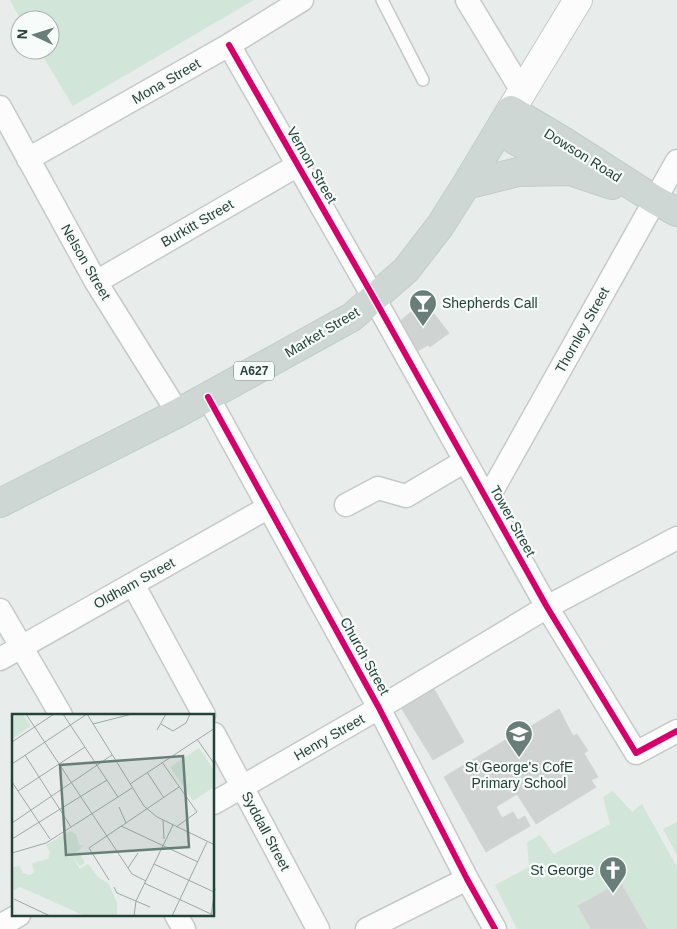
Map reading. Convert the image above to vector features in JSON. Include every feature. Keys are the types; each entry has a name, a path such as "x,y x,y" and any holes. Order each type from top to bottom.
{"main road":[{"name":"Market Street","path":"0,504 178,413 352,317 406,270 440,226 466,185 573,2"},
{"path":"512,108 513,139 570,171"},
{"name":"Dowson Road","path":"512,108 666,206"},
{"name":"Dowson Road","path":"466,185 518,172 570,171 666,206"}],"street":[{"name":"Mona Street","path":"28,159 229,45 302,0"},
{"path":"467,0 512,108"},
{"name":"Vernon Street","path":"229,45 374,298"},
{"name":"Nelson Street","path":"0,107 96,282 178,413"},
{"name":"Thornley Street","path":"487,500 666,206 677,161"},
{"name":"Burkitt Street","path":"96,282 298,165"},
{"name":"Tower Street","path":"374,298 547,608 636,753 677,731"},
{"name":"Church Street","path":"208,397 379,708 495,929"},
{"path":"346,505 378,488 406,496 465,461"},
{"name":"Oldham Street","path":"0,659 269,507"},
{"name":"Henry Street","path":"215,803 547,608 677,538"},
{"path":"133,584 203,714"},
{"path":"0,610 60,714"},
{"name":"Syddall Street","path":"215,736 318,929"},
{"path":"367,929 467,878"},
{"path":"0,926 17,916"},
{"path":"177,916 184,929"}],"lane":[{"path":"382,0 423,80"}],"green space":[{"path":"10,0 254,0 73,106 45,60 60,60 60,10 16,10"},
{"path":"613,791 632,812 642,804 677,867 677,929 517,929 495,885 529,867 527,842 540,835 554,854 610,824 603,797"},
{"path":"677,822 677,855 663,829"}],"building":[{"name":"Shepherds Call","path":"424,301 449,333 430,347 428,345 416,352 399,322"},
{"name":"St George's CofE Primary School","path":"434,689 464,742 433,760 402,709"},
{"name":"St George's CofE Primary School","path":"559,709 573,736 577,734 588,751 584,753 598,777 591,780 596,787 536,824 517,794 496,807 502,818 513,812 518,820 525,816 530,826 486,852 444,777 507,739 510,743 530,731 528,728"},
{"name":"St George","path":"620,882 647,929 591,929 578,906"}],"cycle path":[{"path":"229,45 374,298 547,607 636,753 677,731"},
{"path":"208,397 379,708 467,879 495,929"}],"place":[{"name":"Shepherds Call","path":"423,327"},
{"name":"St George's CofE Primary School","path":"519,758"},
{"name":"St George","path":"613,894"}]}
